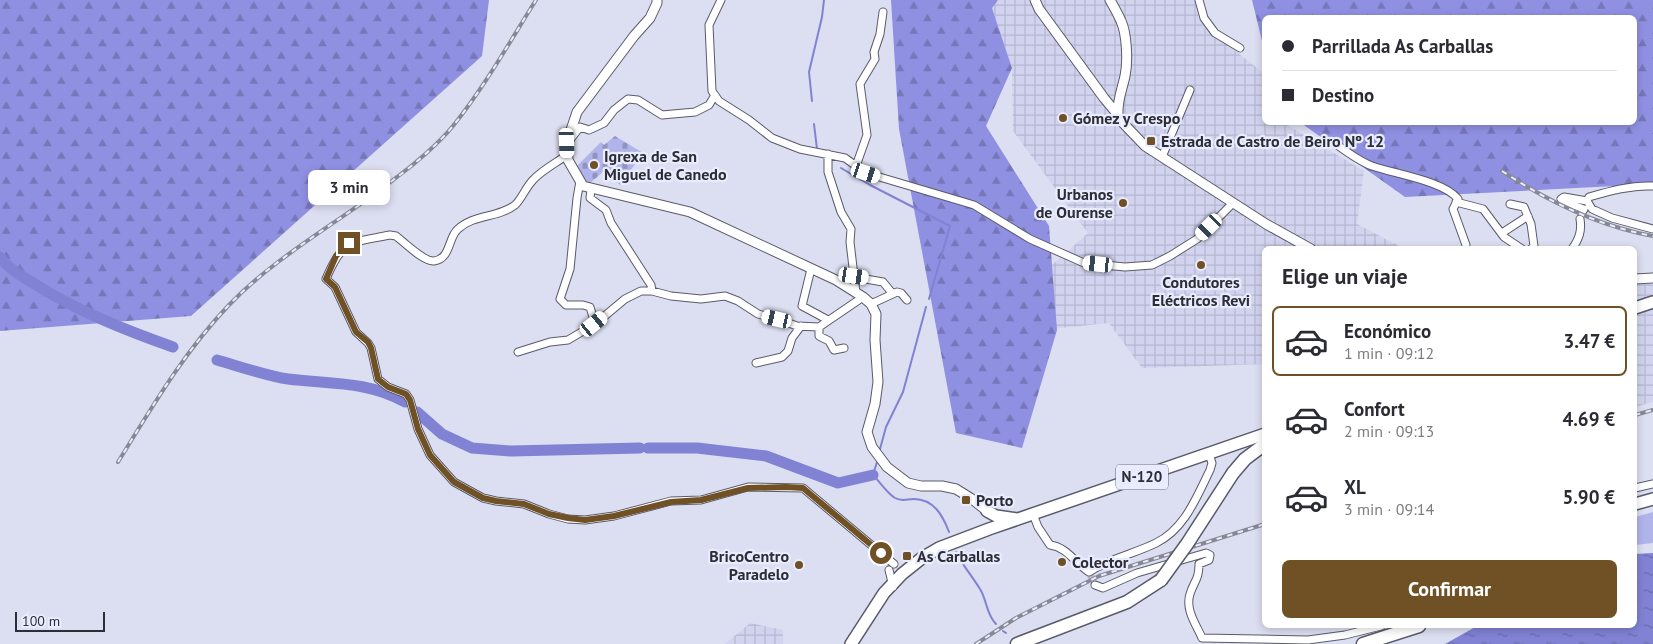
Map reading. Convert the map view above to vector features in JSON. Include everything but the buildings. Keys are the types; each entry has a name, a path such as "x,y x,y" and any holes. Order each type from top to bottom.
{"highway":[{"path":"1637,307 1653,302"},
{"name":"N-120","path":"851,644 868,615 910,567 939,548 1262,435"},
{"path":"1017,644 1127,602 1161,580 1187,544 1233,472 1262,446"},
{"path":"1637,503 1653,499"},
{"path":"987,511 996,516 1019,519"},
{"path":"987,511 992,520 990,529"},
{"name":"N-120","path":"859,644 893,587"},
{"path":"1363,644 1414,628"},
{"path":"1378,644 1398,638 1416,628"}],"street":[{"path":"657,0 650,18 634,36 577,112 567,143 567,156 583,186 690,212 836,280 871,304 876,314 875,340 878,382 875,404 867,432 872,448 887,467 908,483 956,489 987,511"},
{"path":"721,0 709,25 712,91 718,101 749,120 772,138 800,149 845,158 866,173 974,205 1030,239 1084,263 1117,266 1152,265 1197,239 1234,203"},
{"path":"1035,0 1039,9 1122,122 1140,140 1162,157 1266,224 1306,246"},
{"path":"1110,0 1122,22 1126,52 1125,74 1118,100 1118,115"},
{"path":"1199,0 1204,18 1215,33 1240,48"},
{"path":"856,166 867,135 860,84 875,59 874,52 880,34 883,12"},
{"path":"1162,157 1190,90"},
{"path":"567,143 580,127 589,130 604,123 614,110 628,99 638,100 662,115 695,112 709,105 715,95"},
{"path":"1336,144 1371,165 1437,184 1452,191 1458,199 1452,209 1466,246"},
{"path":"828,154 828,172 841,212 851,230 850,242 854,276 859,295"},
{"path":"567,156 533,179 515,204 503,211 475,218 463,224 455,232 445,255 439,260 425,259 396,236 390,235 349,243 336,256 326,279 335,287 356,332 368,342 378,379 388,387 406,394 410,400 418,429 430,455 454,482 483,498 520,504 549,514 585,520 614,516 671,502 701,500 748,488 803,488 894,564"},
{"path":"580,181 570,269 560,299 566,305 590,307 594,324"},
{"path":"1587,201 1589,197 1610,191 1640,186 1653,186"},
{"path":"591,189 590,198 606,210 611,224 651,285 652,291"},
{"path":"1583,211 1584,209 1564,202 1561,199 1564,197 1587,201 1592,209 1612,218 1653,229"},
{"path":"1456,202 1483,209 1504,237 1518,246"},
{"path":"1510,204 1524,207 1531,224 1534,246"},
{"path":"1502,233 1528,216"},
{"path":"1574,246 1578,240 1581,228 1580,219"},
{"path":"811,269 802,306 828,320"},
{"path":"854,276 883,282 892,293"},
{"path":"1637,278 1653,278"},
{"path":"518,352 550,342 568,340 594,324 625,299 641,291 701,299 725,296 738,301 758,314 801,326 819,327 859,295"},
{"path":"871,304 897,292 901,293 906,300"},
{"path":"756,363 782,357 788,351 792,338 801,326"},
{"path":"819,327 819,336 828,341 834,350 844,348"},
{"path":"1033,514 1038,527 1050,545 1060,546 1080,566 1089,572 1099,565 1158,543 1182,523 1210,470 1212,463 1209,454"},
{"path":"1637,488 1653,484"},
{"path":"1095,584 1103,588 1137,572 1206,553 1210,555 1209,560 1200,564 1199,575 1190,593 1188,607 1202,638 1308,640 1346,635 1373,628"},
{"path":"889,570 893,587"}],"shaded area":[{"path":"998,0 1201,0 1204,27 1262,72 1262,125 1289,125 1364,171 1357,224 1399,246 1262,246 1262,364 1142,368 1109,323 1040,330 1019,294 1088,233 1013,131 1012,68 992,8"},
{"path":"1637,284 1653,284 1653,402 1637,406"},
{"path":"750,623 783,630 783,644 725,644"}],"green space":[{"path":"0,0 489,0 482,56 191,316 0,331"},
{"path":"891,0 998,0 992,8 1012,68 986,126 1049,226 1057,330 1022,448 956,433 899,129"},
{"path":"1252,0 1653,0 1653,184 1405,197 1304,125 1637,125 1637,15 1262,15 1262,41"},
{"path":"615,136 643,153 620,185 605,170 588,185 575,168 601,142 604,145"},
{"path":"1653,512 1653,543 1637,545 1637,516"}],"water":[{"path":"1653,553 1653,644 1445,644 1473,628 1637,628 1637,554"}],"waterway":[{"path":"812,101 809,72 822,17 824,0"},
{"path":"814,124 817,149"},
{"path":"841,168 950,226 929,299"},
{"path":"0,257 19,274 84,311 119,327 173,347"},
{"path":"880,449 886,427 903,392 926,307"},
{"path":"217,360 280,378 348,384 377,390 405,402"},
{"path":"417,412 442,434 472,448 511,451 640,448"},
{"path":"648,448 697,448 766,456 838,483 873,475"},
{"path":"877,462 873,475 889,493 898,499 921,500 932,505 941,515 949,532"},
{"path":"956,552 980,589 990,616 996,624"}],"tunnel":[{"path":"1089,572 1095,585"}],"railway":[{"path":"118,462 183,361 229,305 289,254 404,172 447,133 486,80 536,0"},
{"path":"1502,171 1556,203 1593,219 1633,232 1653,236"},
{"path":"1637,414 1653,410"},
{"path":"976,644 1016,618 1099,576 1262,525"}],"place":[{"name":"Gómez y Crespo","path":"1063,118"},
{"name":"Estrada de Castro de Beiro Nº 12","path":"1151,141"},
{"name":"Igrexa de San Miguel de Canedo","path":"594,165"},
{"name":"Urbanos de Ourense","path":"1123,203"},
{"name":"Condutores Eléctricos Revi","path":"1201,265"},
{"name":"Porto","path":"966,500"},
{"name":"As Carballas","path":"907,556"},
{"name":"Colector","path":"1062,562"},
{"name":"BricoCentro Paradelo","path":"799,565"}],"route":[{"path":"349,243 336,256 326,279 335,287 356,332 368,342 378,379 388,387 406,394 410,400 418,429 430,455 454,482 483,498 524,504 549,514 585,520 614,516 671,502 701,500 748,488 803,488 881,553"}]}
